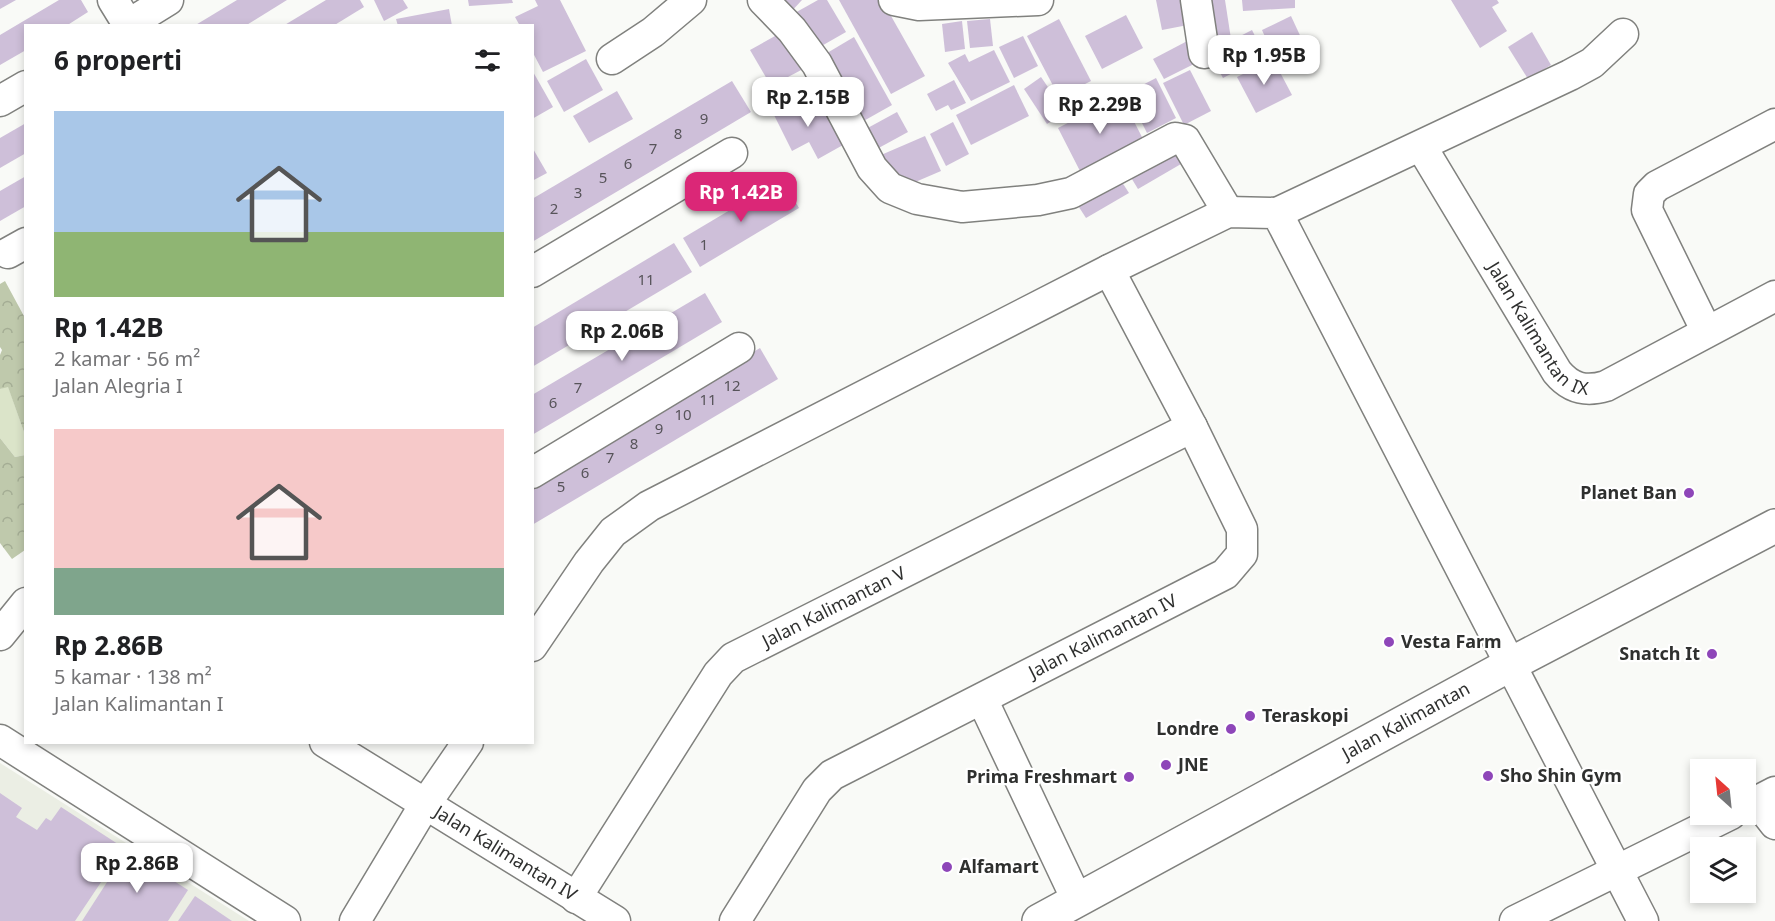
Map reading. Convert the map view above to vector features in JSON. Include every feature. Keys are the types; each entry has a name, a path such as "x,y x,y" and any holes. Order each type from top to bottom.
{"street":[{"path":"124,19 168,0"},
{"path":"612,59 653,32 691,0"},
{"path":"763,0 792,30 817,64 872,168 890,188 917,199 962,207 1038,200 1071,193 1175,138 1185,140 1196,153 1228,212"},
{"path":"894,0 919,5 1038,0"},
{"path":"1196,0 1204,54"},
{"path":"534,643 589,562 613,532 649,506 1109,270 1228,212 1277,213 1421,146 1592,63 1623,34"},
{"path":"0,101 24,87"},
{"path":"1706,330 1647,210 1647,199 1657,186 1775,124"},
{"name":"Jalan Kalimantan IX","path":"1421,146 1557,372 1566,383 1592,390 1606,386 1706,330 1775,296"},
{"path":"534,271 732,153"},
{"path":"1277,213 1643,921"},
{"name":"Jalan Kalimantan IV","path":"735,921 823,782 832,775 1225,574 1236,564 1242,554 1242,529 1192,427 1109,270"},
{"path":"534,472 739,348"},
{"name":"Jalan Kalimantan V","path":"576,898 718,674 733,658 1192,427"},
{"name":"Jalan Kalimantan","path":"1039,921 1511,664 1775,526"},
{"path":"0,635 24,605"},
{"path":"982,699 1077,900"},
{"path":"0,740 285,921"},
{"name":"Jalan Kalimantan IV","path":"328,744 424,806 615,921"},
{"path":"355,921 424,806 467,744"},
{"path":"1515,921 1709,825"}],"shaded area":[{"path":"0,763 249,921 0,921"}],"green space":[{"path":"5,281 24,316 24,432 8,387 0,389 2,350 0,347 0,284"},
{"path":"8,386 24,432 24,455 15,457 0,438 0,389"},
{"path":"0,438 15,457 24,455 24,551 12,559 0,543"}],"building":[{"path":"0,0 16,0 0,9"},
{"path":"59,0 81,0 88,12 69,24 24,24 24,51 0,65 0,35"},
{"path":"237,0 287,0 248,24 197,24"},
{"path":"326,0 360,0 364,7 336,24 286,24"},
{"path":"374,0 403,0 408,8 384,21"},
{"path":"468,0 512,0 513,3 469,6"},
{"path":"535,0 560,0 586,51 543,72 534,55 534,24 519,24 515,17 538,6"},
{"path":"774,0 802,0 789,14"},
{"path":"818,0 827,0 846,32 818,48 793,14"},
{"path":"839,0 882,0 925,76 891,94"},
{"path":"1156,0 1188,0 1193,24 1162,30"},
{"path":"1199,0 1225,0 1231,39 1207,44"},
{"path":"1242,0 1295,0 1295,8 1243,11"},
{"path":"1451,0 1497,0 1499,3 1492,7 1507,31 1480,48"},
{"path":"449,9 452,24 397,24 396,19"},
{"path":"1126,15 1143,48 1102,69 1085,36"},
{"path":"1291,16 1304,44 1274,57 1262,30"},
{"path":"990,19 993,46 970,48 967,21"},
{"path":"1059,19 1091,81 1059,97 1027,36"},
{"path":"962,21 965,49 945,52 942,24"},
{"path":"1252,30 1265,56 1223,78 1209,52"},
{"path":"784,31 805,68 771,86 750,50"},
{"path":"1532,32 1551,65 1528,79 1508,47"},
{"path":"1023,36 1038,66 1014,78 999,47"},
{"path":"854,37 892,105 860,123 822,56"},
{"path":"1193,38 1204,59 1164,79 1153,59"},
{"path":"994,50 1010,82 971,101 948,63 965,54 969,62"},
{"path":"586,59 603,90 564,112 547,81"},
{"path":"1273,59 1292,95 1256,113 1237,77"},
{"path":"1190,70 1211,111 1184,125 1163,83"},
{"path":"534,74 553,107 534,118"},
{"path":"1041,77 1065,112 1047,124 1024,89"},
{"path":"1156,78 1176,118 1147,133 1127,93"},
{"path":"954,80 966,103 951,110 948,105 936,111 927,94"},
{"path":"732,81 751,112 534,241 534,198"},
{"path":"1014,85 1029,116 971,145 956,115"},
{"path":"617,91 633,119 589,143 573,116"},
{"path":"804,99 809,109 820,103 843,145 818,159 809,142 792,151 774,115"},
{"path":"1124,102 1143,139 1080,171 1058,128 1091,111 1095,117"},
{"path":"897,112 908,132 875,150 864,130"},
{"path":"953,122 969,154 946,166 930,134"},
{"path":"24,124 24,154 0,168 0,138"},
{"path":"925,136 941,171 906,186 893,182 881,155"},
{"path":"1170,145 1181,164 1138,189 1127,171"},
{"path":"534,150 547,173 534,180"},
{"path":"1118,176 1129,193 1086,218 1075,201"},
{"path":"24,177 24,207 0,221 0,191"},
{"path":"782,179 799,208 700,267 683,238"},
{"path":"674,243 692,272 534,366 534,327"},
{"path":"705,293 722,322 534,434 534,394"},
{"path":"760,348 778,379 534,524 534,482"},
{"path":"0,793 22,808 16,817 37,830 46,818 51,821 61,807 124,848 75,921 0,921"},
{"path":"127,851 188,890 168,921 82,921"},
{"path":"195,896 232,921 178,921"}],"place":[{"name":"Planet Ban","path":"1689,493"},
{"name":"Vesta Farm","path":"1389,642"},
{"name":"Snatch It","path":"1712,654"},
{"name":"Teraskopi","path":"1250,716"},
{"name":"Londre","path":"1231,729"},
{"name":"JNE","path":"1166,765"},
{"name":"Sho Shin Gym","path":"1488,776"},
{"name":"Prima Freshmart","path":"1129,777"},
{"name":"Alfamart","path":"947,867"}]}
